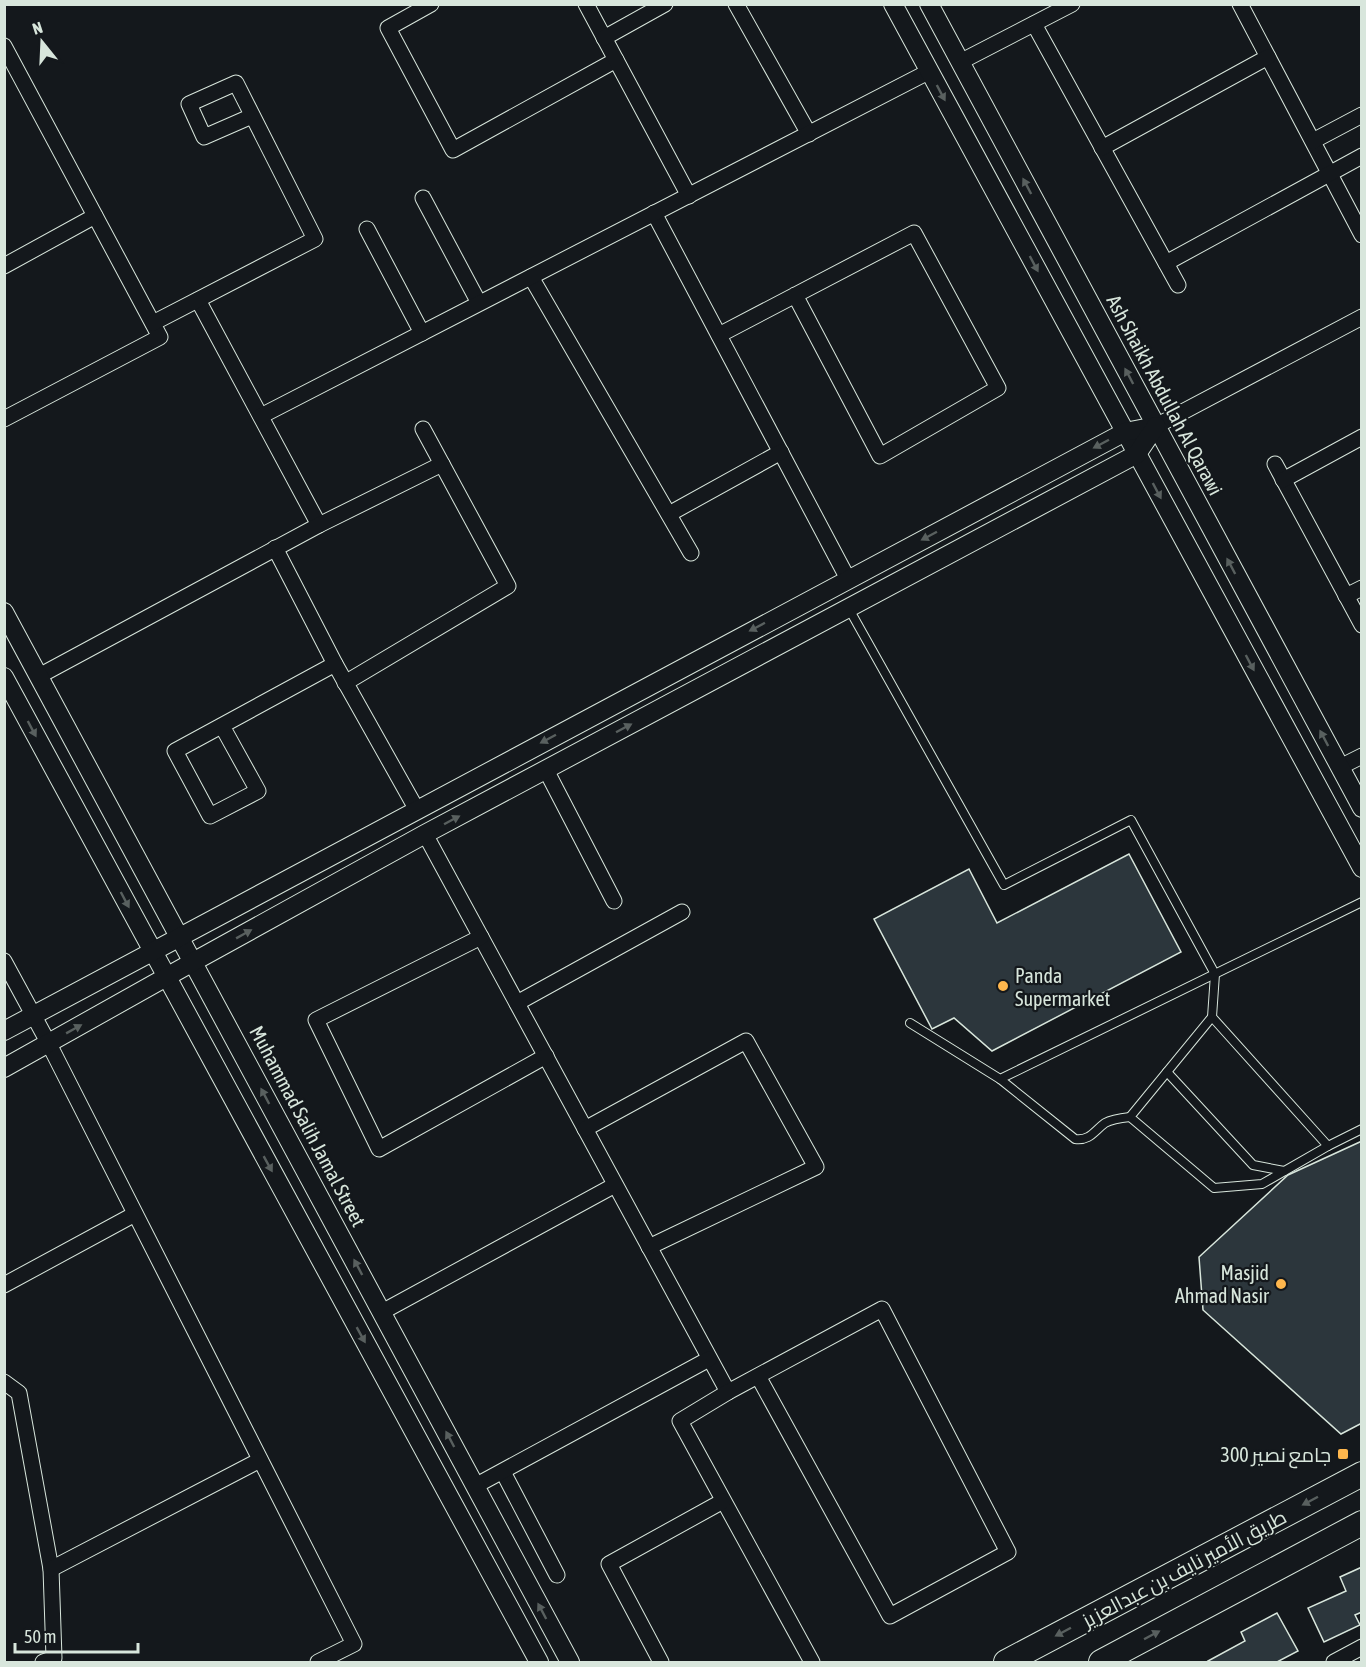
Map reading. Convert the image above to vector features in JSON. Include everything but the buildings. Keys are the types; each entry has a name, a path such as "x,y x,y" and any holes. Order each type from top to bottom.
{"main road":[{"name":"طريق الأمير نايف بن عبدالعزيز","path":"1006,1662 1362,1474"},
{"path":"1101,1662 1362,1523"}],"street":[{"path":"431,4 388,28 453,150 615,60"},
{"path":"586,4 688,196"},
{"path":"604,38 665,4"},
{"path":"736,4 809,134"},
{"path":"894,4 1362,868"},
{"name":"Ash Shaikh Abdullah Al Qarawi","path":"929,4 1362,808"},
{"path":"960,62 1034,24 1045,11 1071,4"},
{"path":"1240,4 1362,235"},
{"path":"1034,24 1178,285"},
{"path":"4,46 160,337 4,419"},
{"path":"1102,148 1268,57"},
{"path":"261,416 930,71"},
{"path":"1313,141 1362,115"},
{"path":"153,323 315,239 252,116"},
{"path":"1166,263 1362,156"},
{"path":"423,198 479,303"},
{"path":"654,213 848,579"},
{"path":"6,261 95,216"},
{"path":"367,229 422,333"},
{"path":"719,335 914,232 998,388 880,456 795,295"},
{"path":"531,277 691,553"},
{"path":"198,300 319,525"},
{"path":"4,1031 1125,432 1156,426 1362,317"},
{"path":"4,1068 425,834 1137,454 1156,426"},
{"path":"345,683 508,586 423,429"},
{"path":"1283,480 1362,437"},
{"path":"669,514 781,452"},
{"path":"39,676 275,548 442,464"},
{"path":"1275,464 1362,625"},
{"path":"275,548 345,683 417,810"},
{"path":"1346,596 1362,588"},
{"name":"Muhammad Salih Jamal Street","path":"4,612 570,1662"},
{"path":"222,726 258,791 210,816 175,751 335,664"},
{"path":"4,677 539,1662"},
{"path":"1340,767 1362,756"},
{"path":"546,770 614,901"},
{"path":"425,834 728,1392"},
{"path":"517,1003 682,912"},
{"path":"481,937 316,1020 379,1149 546,1056"},
{"path":"4,962 49,1044 354,1644 318,1662"},
{"path":"585,1129 746,1041 816,1167 649,1247"},
{"path":"382,1312 615,1185"},
{"path":"4,1285 135,1214"},
{"path":"758,1376 890,1616 1008,1552 882,1309 728,1392 680,1421 812,1662"},
{"path":"475,1486 709,1359"},
{"path":"4,1382 19,1394 51,1569 54,1658 43,1662"},
{"path":"51,1569 260,1460"},
{"path":"503,1472 557,1575"},
{"path":"661,1662 609,1564 723,1501"},
{"path":"1334,1662 1362,1647"}],"lane":[{"path":"848,608 1004,885 1131,820 1215,974 1212,1017 1130,1117 1105,1123 1090,1137 1082,1140 1075,1138 1000,1079 910,1023"},
{"path":"1000,1079 1362,902"},
{"path":"1212,1017 1328,1146"},
{"path":"1167,1072 1253,1165 1284,1171"},
{"path":"1130,1117 1214,1188 1262,1184 1362,1129"}],"place":[{"name":"Panda Supermarket","path":"1003,986"},
{"name":"Masjid Ahmad Nasir","path":"1281,1284"},
{"name":"جامع نصير 300","path":"1343,1454"}]}
